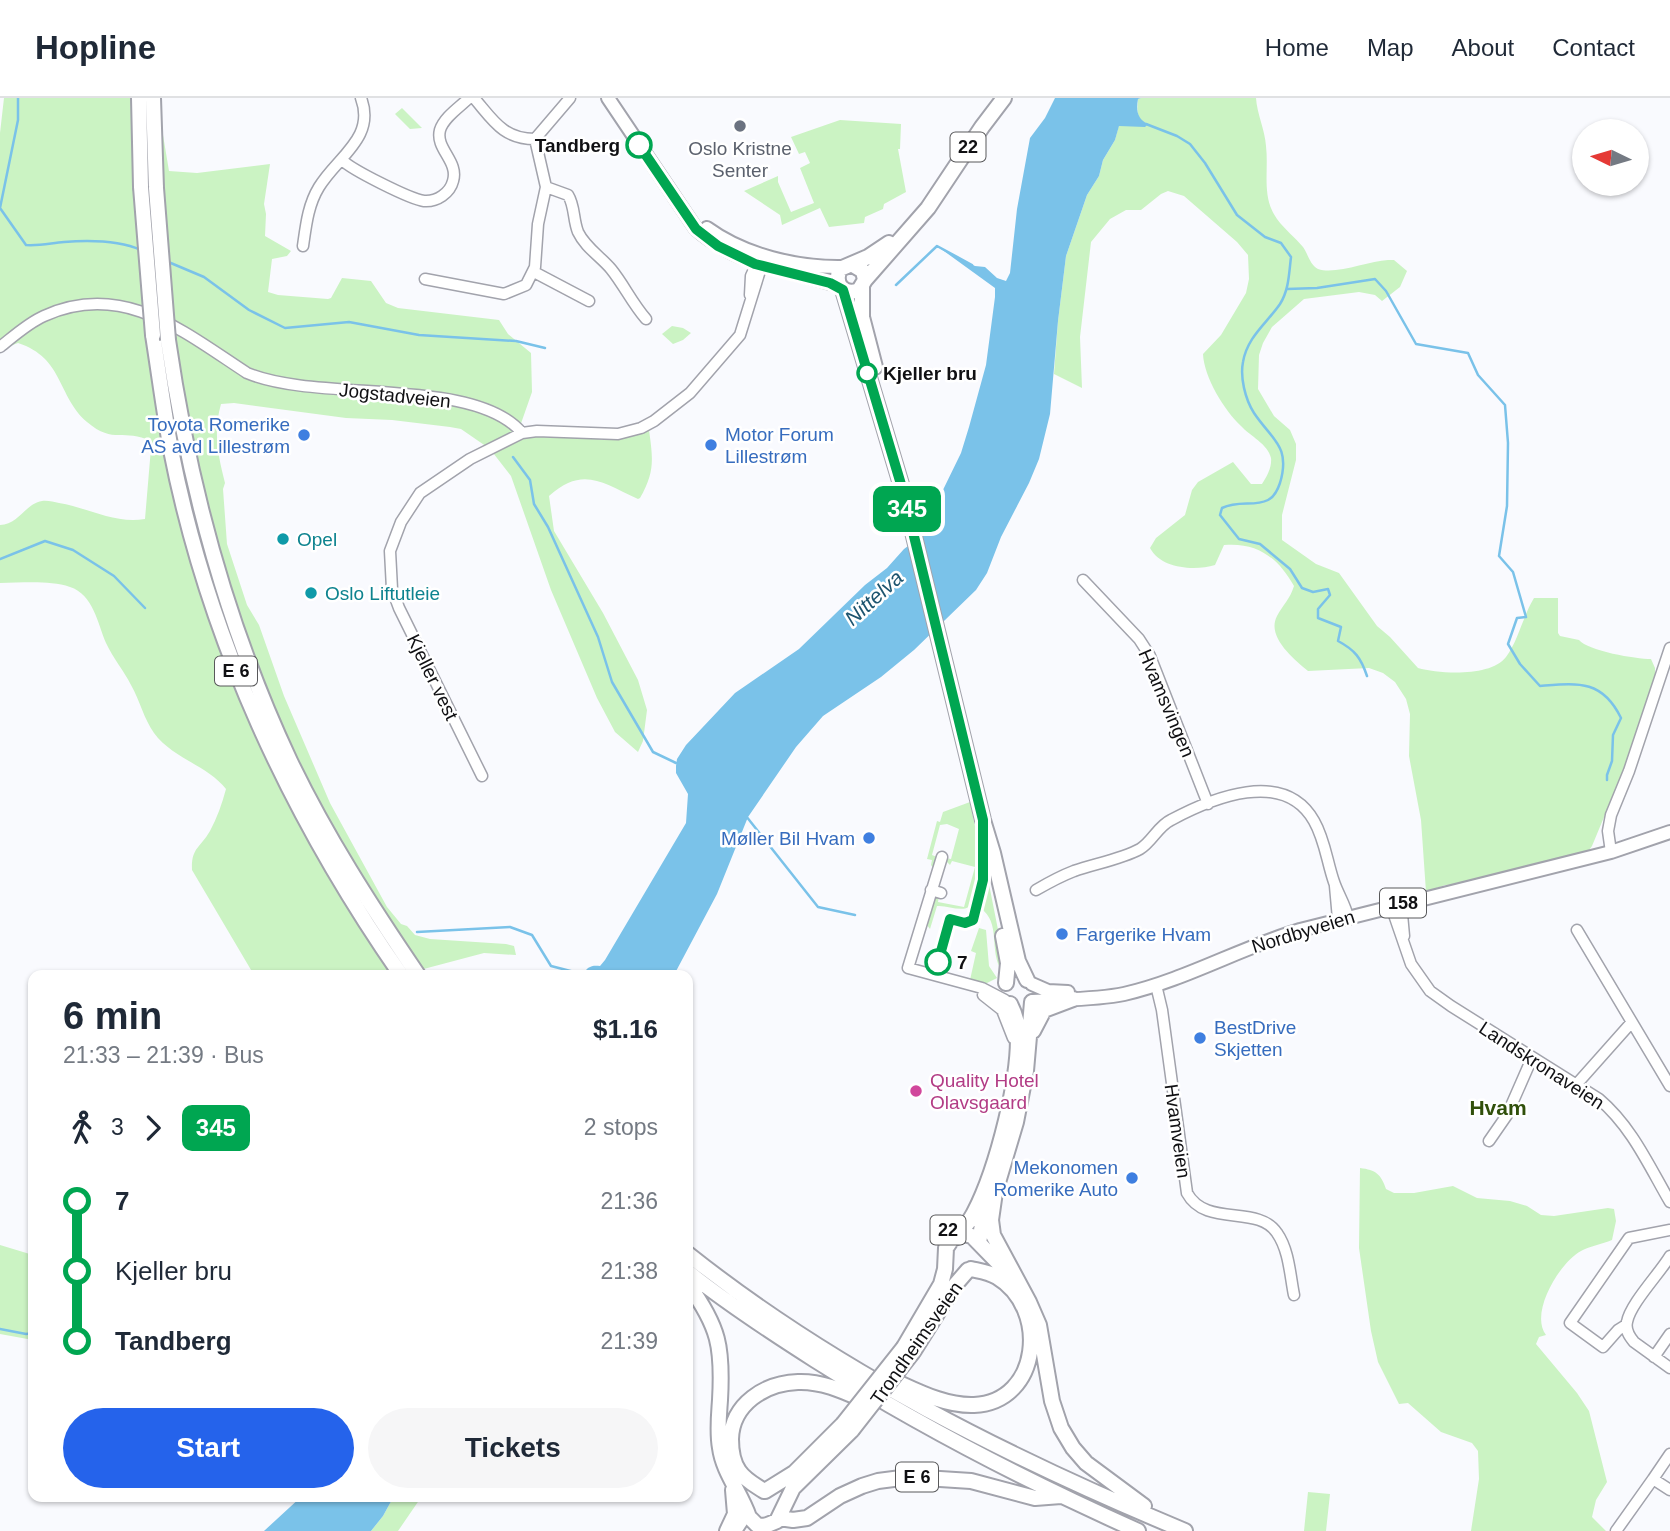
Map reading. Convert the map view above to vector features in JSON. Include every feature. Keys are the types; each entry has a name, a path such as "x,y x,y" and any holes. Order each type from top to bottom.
{"highway":[{"name":"E 6","path":"139,98 141,187 153,335 171,450 189,525 236,671 276,762 316,842 345,892 398,970"},
{"name":"E 6","path":"153,98 156,188 168,340 185,443 202,518 224,593 249,665 290,761 356,881 415,970"},
{"name":"22","path":"936,198 1004,98"},
{"name":"22","path":"903,491 895,438 864,326 864,283 900,237 950,185 1017,98"},
{"name":"22","path":"900,237 848,266 837,276 903,491 1018,961 1034,991 1022,1053 989,1177 973,1216 947,1245 946,1259 955,1269 969,1270 980,1261 983,1218 995,1192 1016,1122 1022,1053 1016,1022 1006,993 1007,958 989,872 983,820"},
{"path":"841,288 851,292 864,283 863,271 848,266"},
{"path":"1029,982 1014,979 1006,993 1022,1006 1033,1001"},
{"name":"22","path":"1022,1053 1041,1014 1049,1007 1073,999"},
{"name":"22","path":"937,1294 934,1284 938,1242 968,1209 979,1187 989,1177"},
{"path":"995,1192 991,1220 993,1235 1039,1325 1052,1401 1066,1438 1094,1471 1180,1529"},
{"name":"22","path":"958,1235 968,1234 980,1246"},
{"path":"980,1246 1024,1293"},
{"path":"693,1258 751,1301 898,1392 1006,1450 1100,1495 1180,1529"},
{"name":"Trondheimsveien","path":"909,1350 937,1294 944,1276 946,1259"},
{"path":"813,1341 916,1390 946,1401 973,1405 1000,1398 1013,1388 1025,1372 1031,1348 1029,1325 1018,1300 1007,1286 990,1274 969,1270"},
{"name":"Trondheimsveien","path":"781,1514 793,1488 847,1427 969,1270"},
{"name":"E 6","path":"693,1276 771,1332 909,1418 1062,1496 1138,1531"},
{"path":"693,1291 707,1312 719,1342 719,1445 722,1460 754,1523 765,1526"},
{"path":"781,1514 779,1499 738,1470 732,1456 731,1443 737,1416 748,1401 763,1390 789,1382 818,1383 909,1418"},
{"name":"Trondheimsveien","path":"765,1491 794,1473 847,1427"},
{"name":"E 6","path":"781,1514 793,1520 807,1518 840,1496 870,1483 909,1477 971,1481 1035,1498 1062,1496"},
{"path":"727,1531 734,1518 735,1508 731,1478"},
{"name":"22","path":"747,1511 752,1496 765,1491"},
{"name":"22","path":"765,1526 773,1524 781,1514"}],"main road":[{"path":"608,98 684,210 760,261 841,288"},
{"path":"760,261 848,266"},
{"name":"Nordbyveien","path":"1033,1001 1122,994 1142,989 1268,940 1396,904 1611,852 1670,832"},
{"name":"Nordbyveien","path":"1029,982 1054,992 1142,989"},
{"name":"22","path":"735,1531 747,1511"},
{"name":"22","path":"750,1531 765,1526"}],"street":[{"path":"303,246 313,199 365,123 366,111 361,98"},
{"path":"342,160 358,172 413,198 436,200 447,191 454,178 451,160 440,142 440,129 452,114 472,98 508,134 523,139 534,139 570,98"},
{"path":"425,279 503,293 526,285 534,272 539,217 546,187 534,139"},
{"path":"546,187 568,195 584,242 612,272 631,302 646,318"},
{"path":"522,433 537,430 618,434 641,428 654,421 690,393 734,343 745,323 750,302 751,276 760,261"},
{"path":"534,272 589,301"},
{"name":"Jogstadveien","path":"0,348 44,316 79,305 96,303 120,306 160,319 247,373 262,379 286,384 465,403 505,416 522,433"},
{"name":"Kjeller vest","path":"482,776 399,608 392,589 390,551 401,522 420,493 470,459 522,433"},
{"name":"Hvamsvingen","path":"1083,580 1139,639 1150,656 1208,804"},
{"path":"1611,852 1608,831 1611,815 1629,771 1670,648"},
{"path":"1036,890 1071,872 1140,849 1168,821 1208,804 1253,791 1268,791 1292,799 1314,820 1343,902 1343,918"},
{"path":"943,864 908,968 1006,993"},
{"name":"Landskronaveien","path":"1396,904 1404,940 1415,971 1436,996 1599,1099 1622,1121 1670,1202"},
{"path":"1577,930 1670,1086"},
{"name":"Hvamveien","path":"1156,985 1187,1193 1192,1202 1202,1209 1245,1217 1273,1227 1287,1256 1294,1295"},
{"path":"977,987 1002,1010 1022,1053"},
{"path":"1575,1086 1631,1023"},
{"path":"1489,1141 1507,1115 1532,1058"},
{"path":"1626,1325 1618,1329 1603,1347 1570,1323 1629,1238 1670,1230"},
{"path":"1670,1256 1630,1313 1626,1325 1629,1337 1634,1342 1670,1368"},
{"path":"1654,1357 1670,1334"},
{"path":"1616,1531 1670,1454"},
{"path":"1653,1479 1670,1490"}],"green space":[{"path":"4,98 160,98 169,171 197,173 270,164 264,204 265,236 291,251 287,256 272,259 268,292 328,299 342,278 371,281 386,303 398,308 499,320 508,334 531,353 532,392 518,432 577,435 603,440 649,430 652,465 640,498 603,483 582,479 572,481 549,496 554,531 603,613 638,680 647,710 643,741 638,752 615,732 597,698 551,590 511,476 490,449 461,429 450,427 346,418 234,403 221,404 217,434 225,483 223,489 227,544 247,605 259,625 284,696 330,803 387,907 401,924 407,926 415,935 430,939 514,946 516,955 484,953 420,970 251,970 192,870 195,852 213,826 226,789 209,774 161,742 154,733 131,685 106,643 94,610 84,596 70,587 53,583 0,583 0,525 12,522 36,503 50,501 112,517 145,519 151,441 142,437 112,435 96,429 77,412 44,358 18,343 0,350 0,133"},
{"path":"1256,98 1265,140 1267,184 1272,211 1283,227 1303,247 1313,265 1318,269 1334,270 1394,260 1407,271 1400,287 1382,301 1375,295 1359,292 1304,299 1272,327 1263,343 1259,355 1258,389 1274,416 1290,430 1296,444 1296,460 1282,515 1282,540 1316,564 1339,573 1377,626 1418,668 1439,672 1465,672 1489,668 1499,663 1510,651 1534,598 1558,598 1560,636 1579,640 1592,648 1613,654 1651,659 1655,668 1655,682 1629,757 1587,853 1463,884 1445,885 1426,892 1421,820 1409,756 1410,714 1406,699 1395,682 1383,673 1369,668 1308,671 1289,654 1278,639 1275,624 1294,586 1274,560 1257,549 1224,545 1215,565 1189,568 1162,560 1150,548 1156,538 1185,515 1192,490 1198,482 1233,462 1251,484 1262,484 1269,472 1271,458 1266,448 1228,411 1211,383 1204,363 1203,354 1221,335 1246,293 1249,279 1248,255 1237,242 1184,196 1168,191 1141,210 1126,210 1110,219 1091,242 1080,337 1082,388 1054,374 1066,256 1087,195 1099,176 1103,160 1115,140 1119,125 1147,124 1138,114 1138,99"},
{"path":"402,108 422,128 410,129 395,114"},
{"path":"840,120 901,124 898,149 906,192 884,204 883,209 865,217 864,223 829,227 820,208 782,225 780,215 744,191 778,176 791,212 814,203 800,168 810,163 805,152 799,154 791,137"},
{"path":"672,326 691,333 673,344 662,334"},
{"path":"970,802 980,858 980,889 976,900 969,907 962,909 937,906 930,929 927,925 936,895 939,896 938,902 964,907 975,867 952,861 950,865 945,860 951,859 959,829 947,824 940,825 932,855 937,857 934,869 932,860 927,859 937,821 940,822 943,812"},
{"path":"987,874 1003,955 1002,971 996,955 991,921 980,908"},
{"path":"979,928 986,930 989,966 997,978 985,984 970,980 976,953 971,951"},
{"path":"1360,1168 1377,1174 1386,1189 1394,1193 1414,1193 1453,1186 1477,1198 1510,1201 1527,1206 1541,1215 1554,1216 1614,1209 1616,1221 1612,1240 1581,1251 1573,1257 1549,1289 1541,1314 1546,1335 1539,1337 1536,1344 1589,1411 1607,1482 1596,1500 1592,1517 1606,1531 1471,1531 1479,1479 1478,1451 1472,1443 1441,1432 1408,1403 1399,1404 1378,1362 1359,1248"},
{"path":"0,1245 28,1253 28,1339 0,1334"},
{"path":"1308,1492 1330,1494 1326,1531 1304,1531"},
{"path":"391,1502 418,1502 398,1531 371,1531"}],"water":[{"name":"Nittelva","path":"1055,98 1141,98 1138,99 1138,114 1148,124 1145,127 1119,126 1115,140 1103,160 1099,176 1087,195 1066,256 1050,414 1039,459 1001,537 987,573 976,590 914,650 881,677 823,716 796,747 748,817 717,894 677,970 587,970 592,966 600,966 605,960 686,823 688,794 676,773 676,766 677,759 686,745 735,693 799,649 865,585 919,538 930,523 961,453 969,427 986,365 995,297 995,288 937,246 975,266 985,267 997,278 1006,281 1010,273 1017,209 1030,138 1045,118"},
{"path":"295,1502 391,1502 371,1531 264,1531"}],"waterway":[{"path":"18,98 18,120 0,208 26,245 94,241 123,244 141,250"},
{"path":"1146,124 1190,144 1237,215 1265,237 1281,243 1291,257 1283,299 1249,345 1242,368 1248,401 1281,452 1283,470 1280,483 1268,500 1228,506 1222,508 1220,515 1239,539 1260,544 1290,569 1302,588 1313,592 1328,589 1330,595 1318,609 1318,618 1341,627 1338,641 1357,655 1367,676"},
{"path":"896,285 937,246 972,265"},
{"path":"166,261 204,277 249,310 285,328 349,322 419,335 516,341 545,348"},
{"path":"1287,289 1317,288 1375,279 1386,291 1416,344 1468,353 1478,375 1505,405 1508,443 1507,506 1499,556 1513,572 1526,617 1517,618 1508,644 1520,664 1540,686 1587,686 1606,696 1614,705 1621,718 1613,735 1612,761 1607,780"},
{"path":"513,457 530,480 534,504 548,527 598,637 612,682 653,752 676,763"},
{"path":"0,559 45,541 73,550 114,576 145,608"},
{"path":"746,816 818,907 855,915"},
{"path":"417,932 510,927 532,935 551,966 567,970"},
{"path":"0,1329 28,1334"}],"bus line":[{"name":"345","path":"639,145 696,229 718,246 755,264 830,283 843,290 903,491 983,820 984,871 973,920 965,923 950,919 938,962"}],"place":[{"name":"Oslo Kristne Senter","path":"740,126"},
{"name":"Tandberg","path":"639,145"},
{"name":"Kjeller bru","path":"867,373"},
{"name":"Toyota Romerike AS avd Lillestrøm","path":"304,435"},
{"name":"Motor Forum Lillestrøm","path":"711,445"},
{"name":"Opel","path":"283,539"},
{"name":"Oslo Liftutleie","path":"311,593"},
{"name":"Møller Bil Hvam","path":"869,838"},
{"name":"Fargerike Hvam","path":"1062,934"},
{"name":"7","path":"938,962"},
{"name":"BestDrive Skjetten","path":"1200,1038"},
{"name":"Quality Hotel Olavsgaard","path":"916,1091"},
{"name":"Mekonomen Romerike Auto","path":"1132,1178"}],"district":[{"name":"Hvam","path":"1498,1108"}]}
